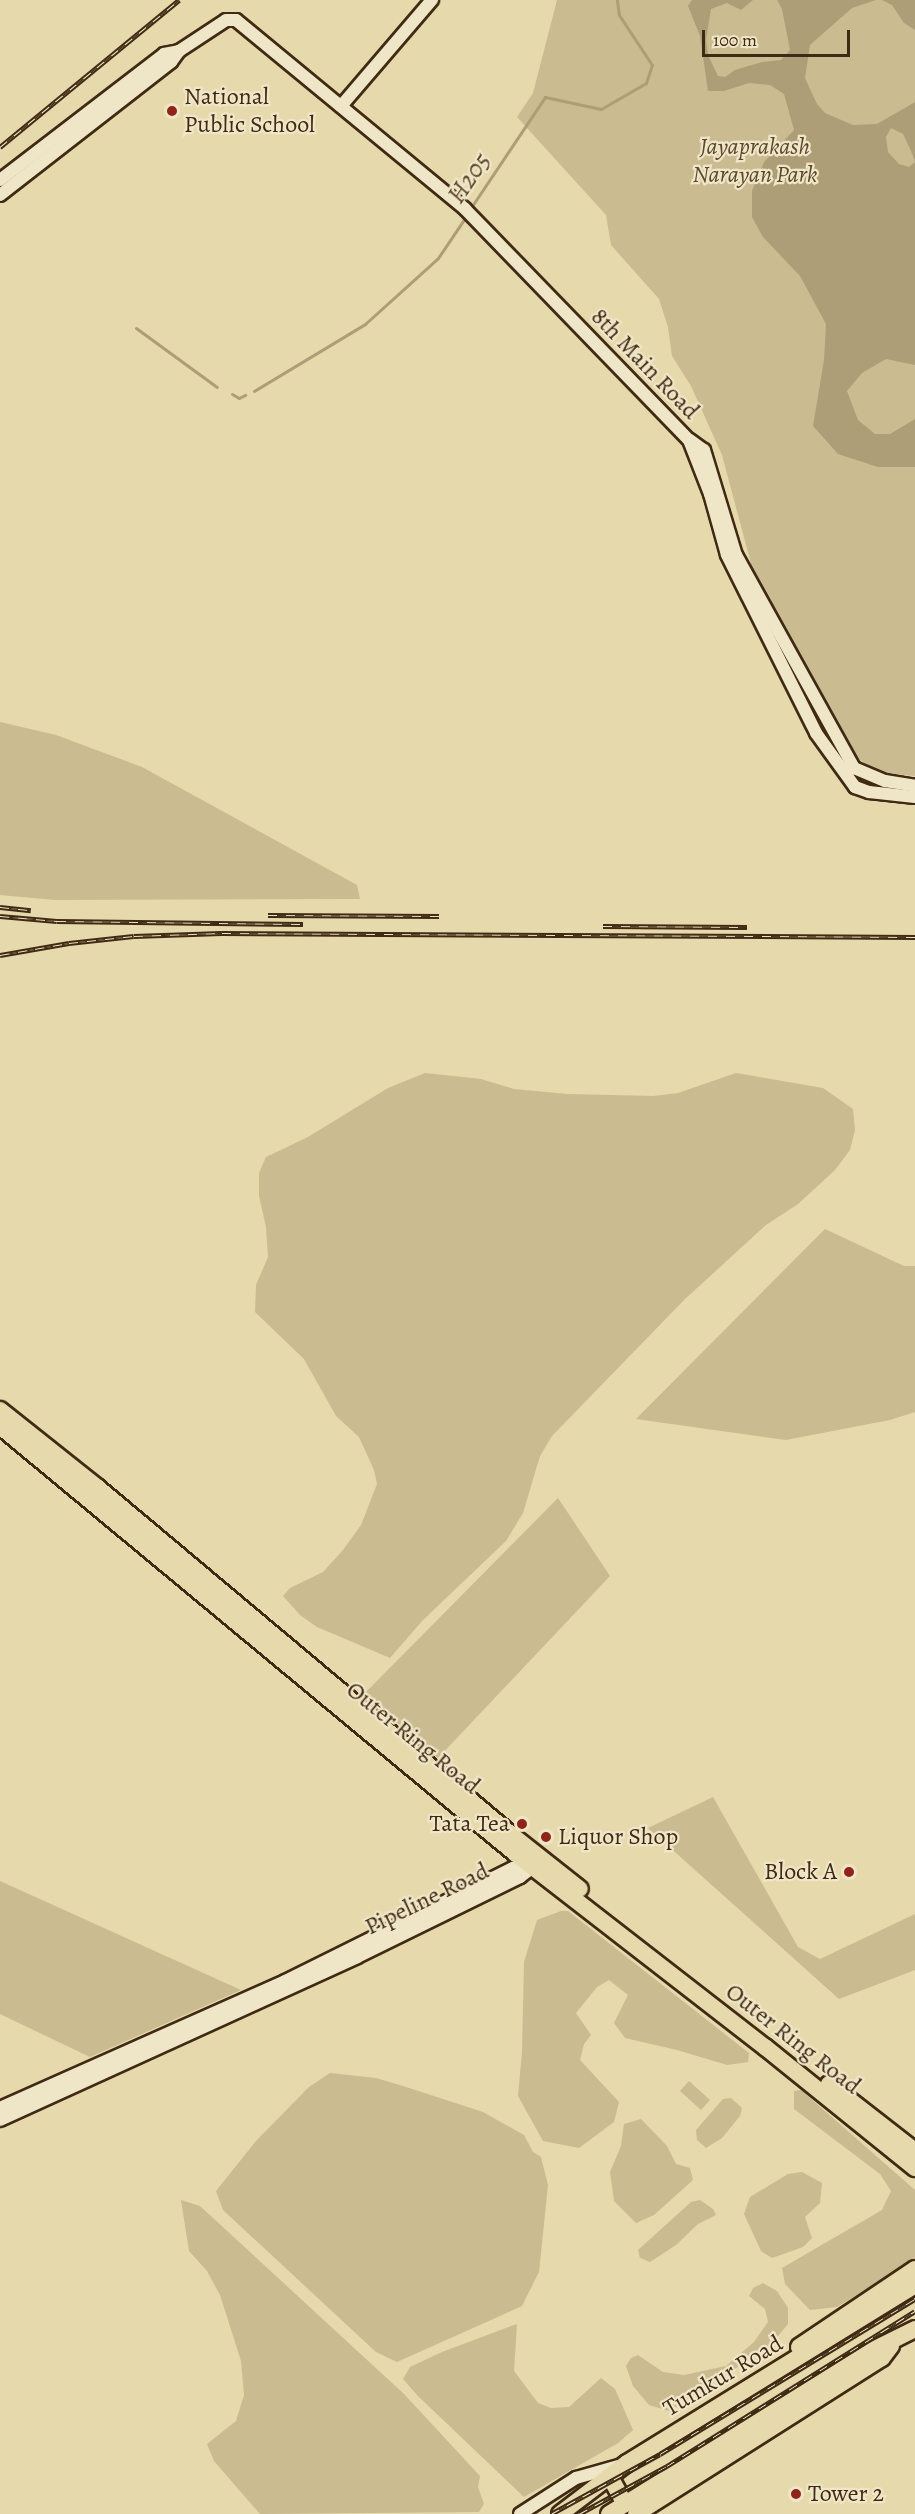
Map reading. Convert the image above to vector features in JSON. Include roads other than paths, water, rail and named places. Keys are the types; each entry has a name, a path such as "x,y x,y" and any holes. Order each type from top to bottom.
{"highway":[{"name":"Outer Ring Road","path":"0,1410 98,1488 509,1833 915,2151"},
{"name":"Outer Ring Road","path":"0,1426 533,1867 765,2047 915,2168"},
{"path":"749,2387 811,2337 915,2269"},
{"name":"Tumkur Road","path":"570,2511 627,2463 915,2285"},
{"path":"609,2514 630,2509 872,2351 896,2341 915,2329"},
{"path":"610,2477 630,2509"}],"street":[{"path":"341,106 432,0"},
{"name":"8th Main Road","path":"75,130 164,54 178,51 226,21 236,20 469,213 689,440 710,494 727,555 821,741 855,787 870,792 915,797"},
{"path":"0,180 75,130"},
{"path":"0,195 75,130"},
{"path":"689,440 704,450 736,555 854,768 885,782 915,786"},
{"name":"Pipeline Road","path":"0,2120 357,1957 486,1888 513,1868 533,1867"},
{"name":"Pipeline Road","path":"0,2108 196,2022 486,1888"},
{"path":"520,2514 576,2478 627,2463"}],"waterway":[{"name":"H205","path":"470,209 545,97 601,109 646,83 652,65 619,15 617,0"},
{"name":"H205","path":"254,391 365,324 438,258 467,215"},
{"name":"H205","path":"136,328 217,387"},
{"name":"H205","path":"232,394 239,398 245,395"}],"railway":[{"path":"0,147 179,0"},
{"path":"0,907 31,910"},
{"path":"268,915 439,916"},
{"path":"0,916 57,921 303,924"},
{"path":"603,926 747,927"},
{"path":"0,955 69,943 134,936 222,933 915,937"},
{"path":"551,2514 660,2454 915,2299"},
{"path":"579,2514 667,2466 915,2311"}],"place":[{"name":"National Public School","path":"172,111"},
{"name":"Tata Tea","path":"522,1824"},
{"name":"Liquor Shop","path":"546,1837"},
{"name":"Block A","path":"849,1872"},
{"name":"Tower 2","path":"796,2494"}],"park label":[{"name":"Jayaprakash Narayan Park","path":"755,161"}]}
